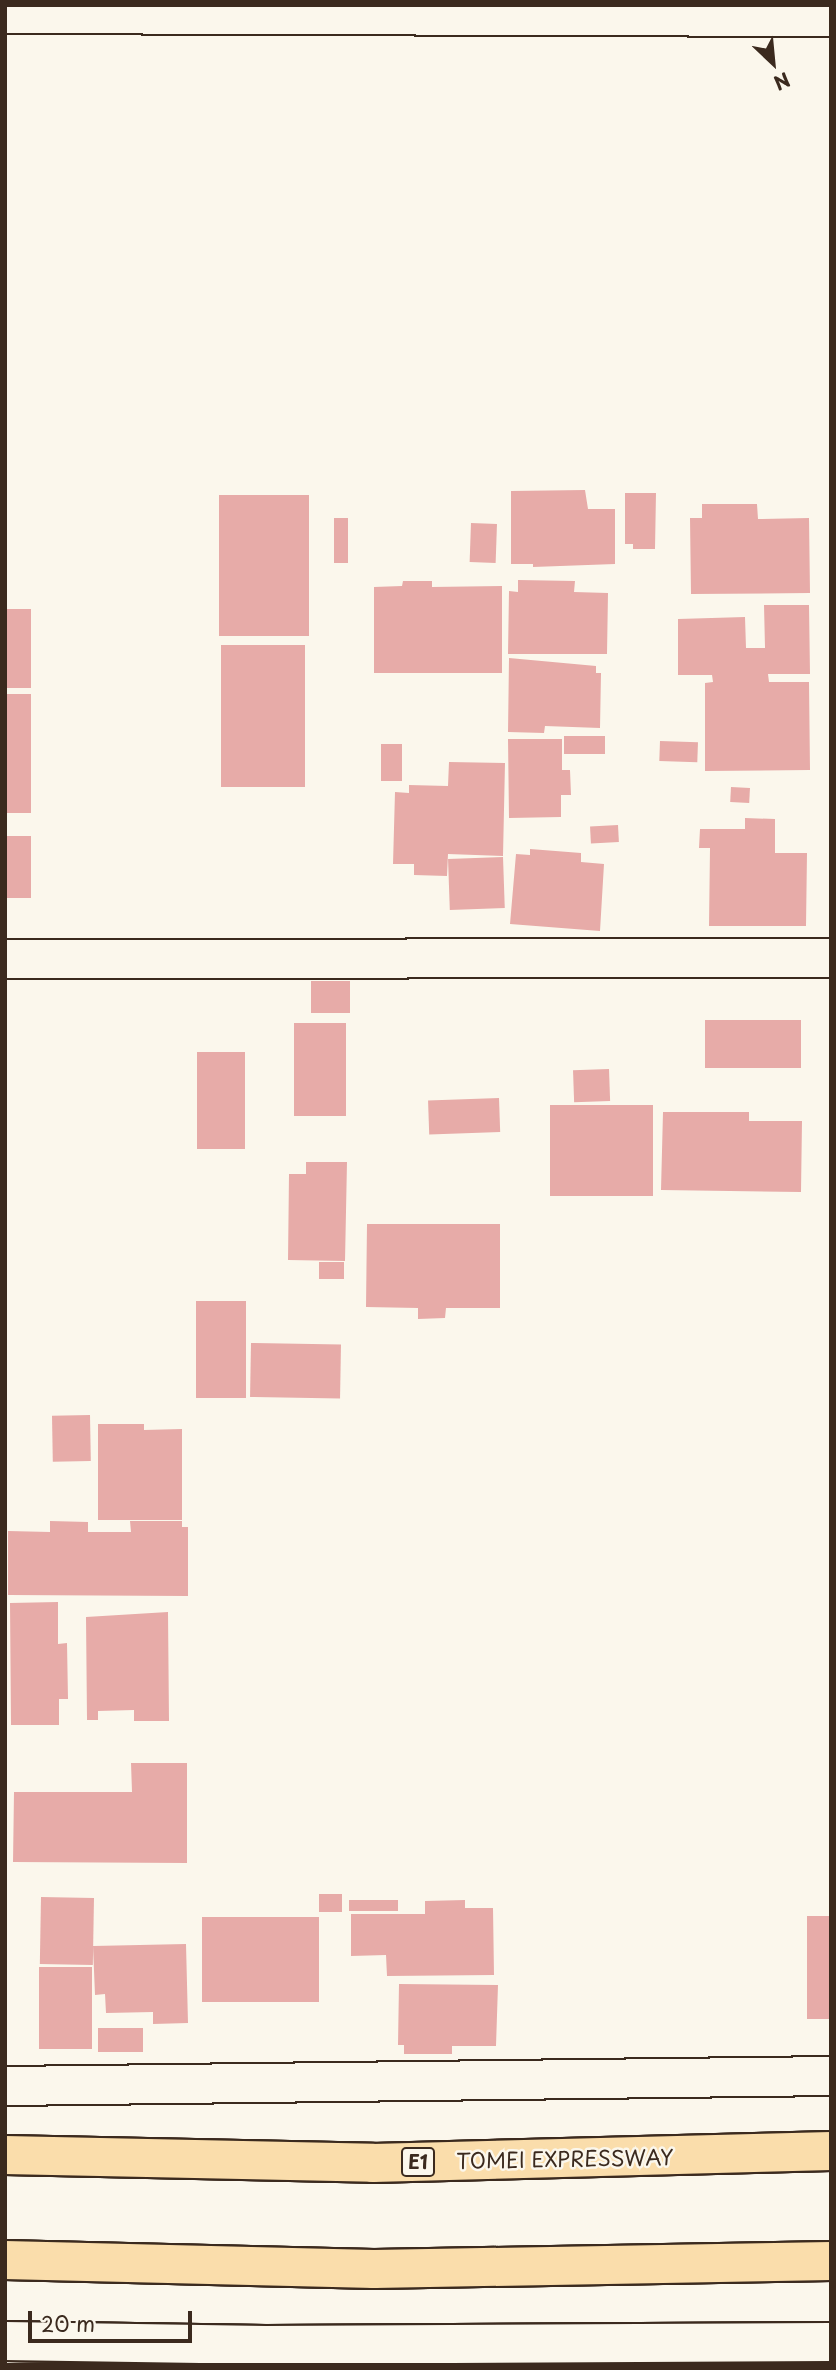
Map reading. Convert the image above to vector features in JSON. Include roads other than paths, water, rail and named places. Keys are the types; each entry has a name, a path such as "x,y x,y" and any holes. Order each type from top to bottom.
{"highway":[{"name":"TOMEI EXPRESSWAY","path":"5,2155 373,2163 831,2151"},
{"path":"5,2260 374,2269 831,2261"}],"street":[{"path":"5,14 831,17"},
{"path":"5,959 831,958"},
{"path":"5,2086 831,2076"},
{"path":"5,2341 266,2345 831,2342"}]}
